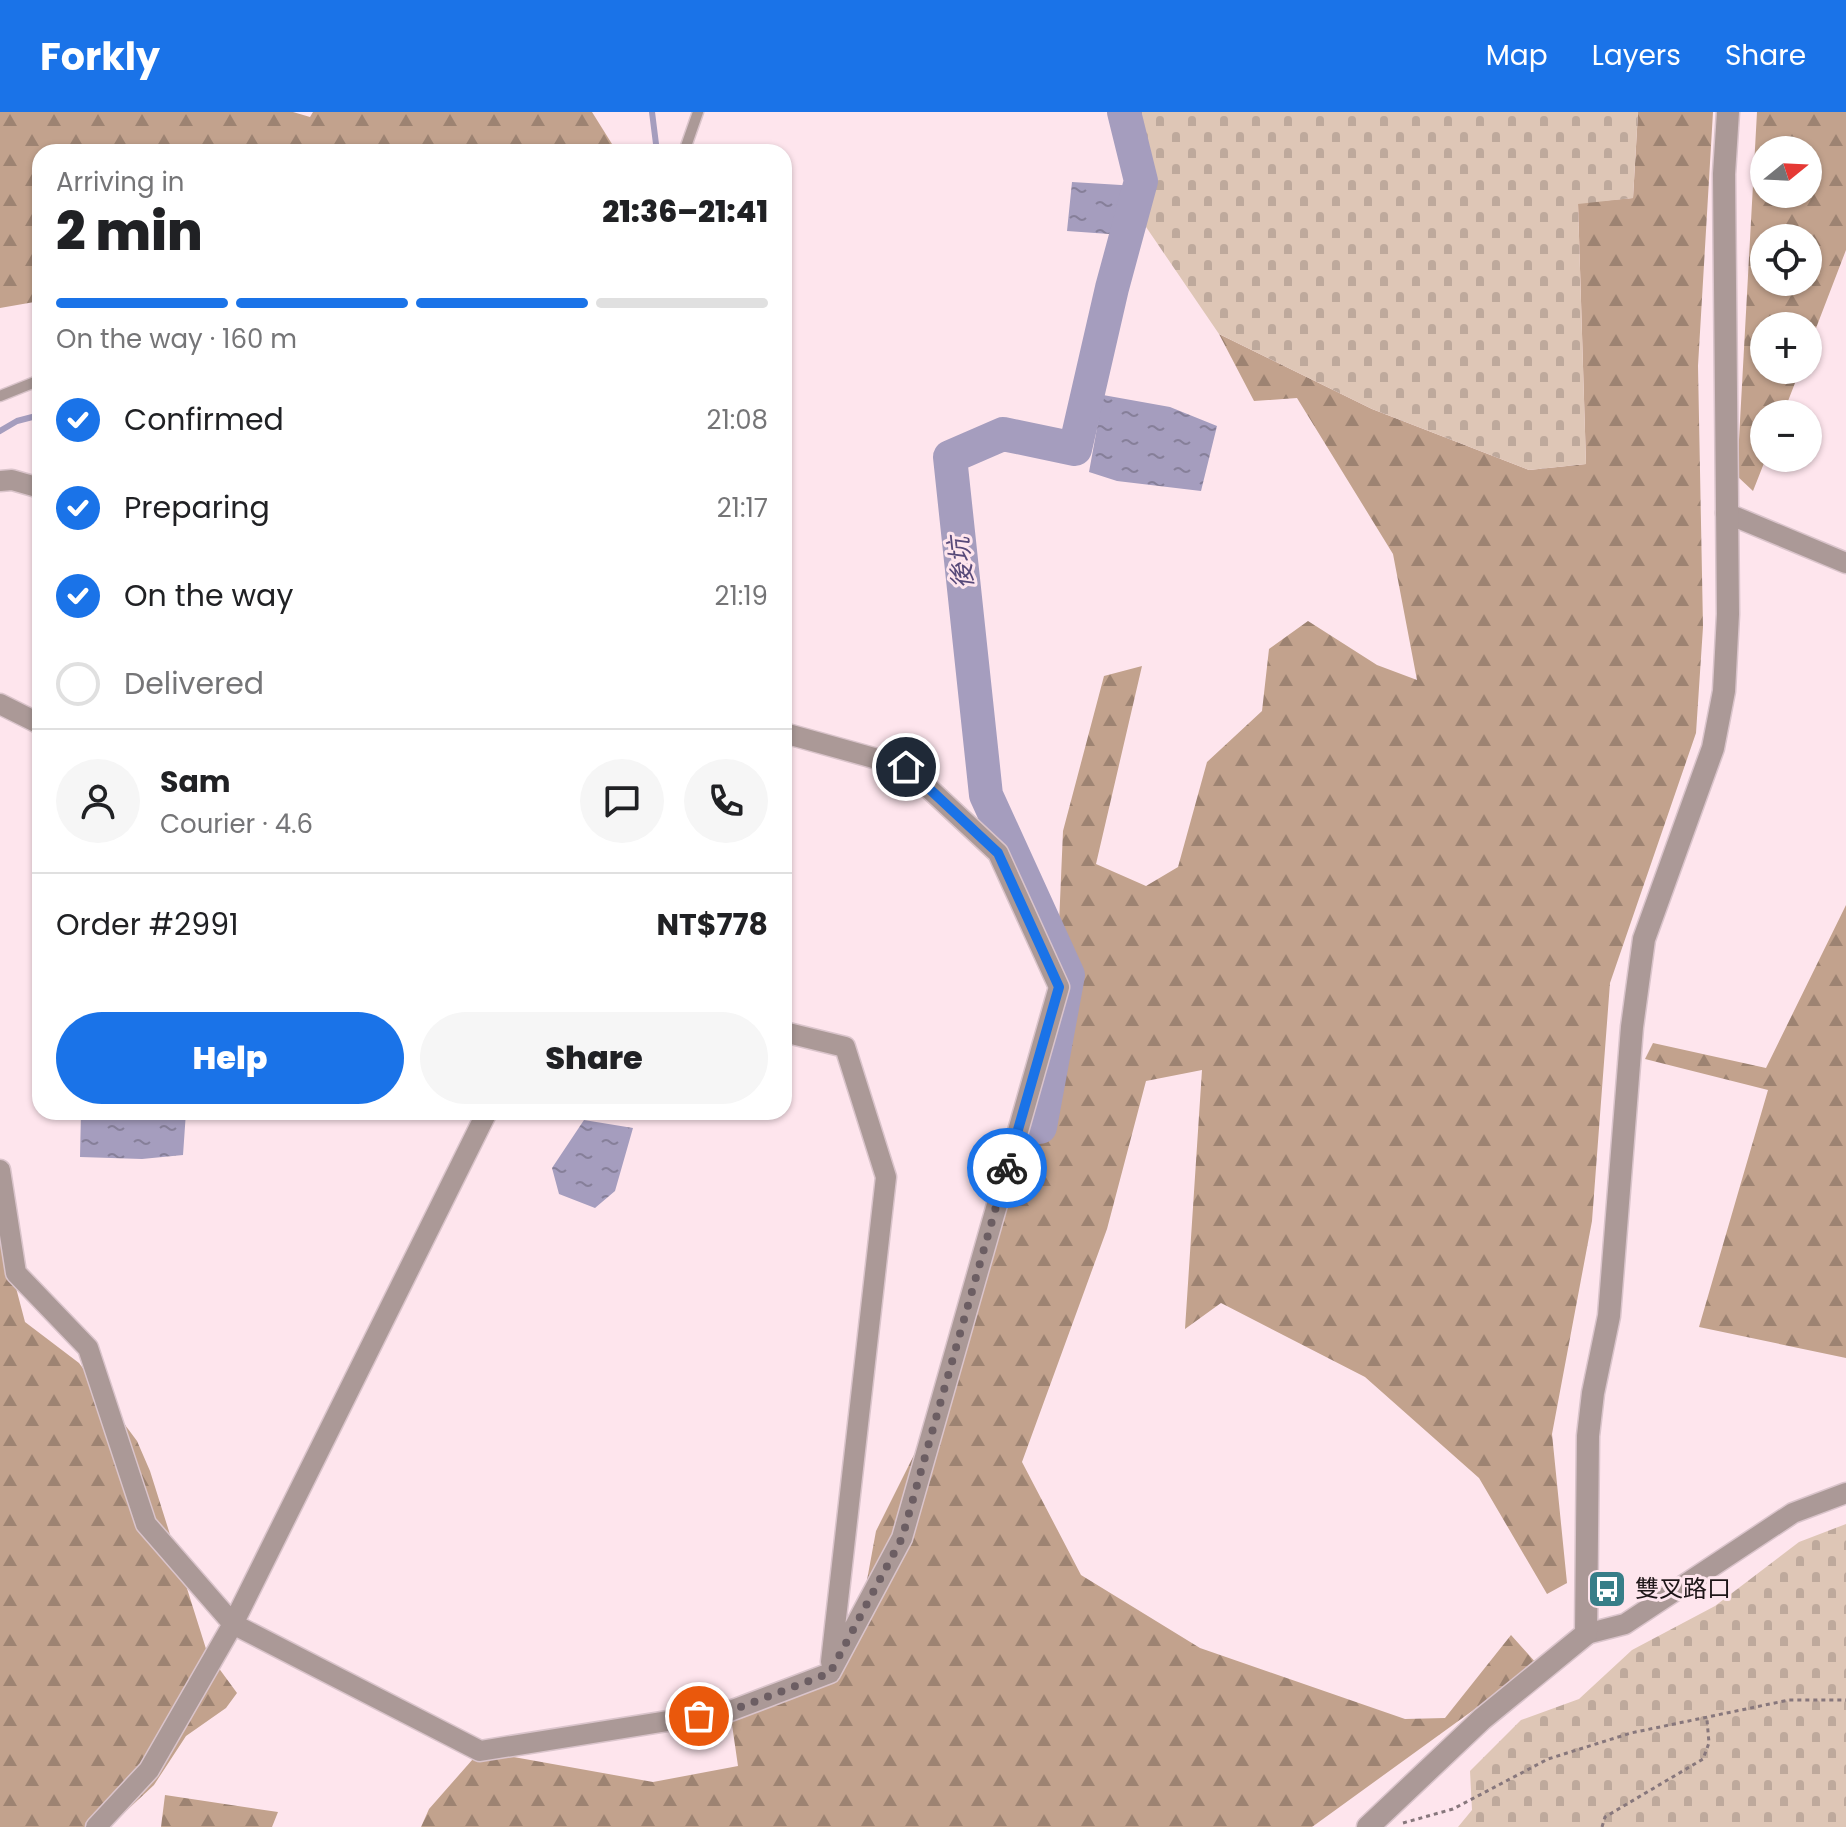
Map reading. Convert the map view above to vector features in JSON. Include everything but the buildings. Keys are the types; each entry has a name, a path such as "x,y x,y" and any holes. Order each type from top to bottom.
{"street":[{"path":"1586,1634 1588,1436 1593,1393 1609,1316 1632,1027 1644,939 1713,748 1724,691 1724,174 1728,112"},
{"path":"0,481 12,480 32,486"},
{"path":"1726,513 1846,563"},
{"path":"0,704 32,720"},
{"path":"0,1170 16,1273 88,1348 146,1524 233,1624 480,1751 730,1711 830,1673 902,1538 1059,987 998,853 906,767 792,735"},
{"path":"792,1034 845,1047 886,1177 830,1673"},
{"path":"96,1827 149,1770 233,1624 483,1120"},
{"path":"1368,1827 1482,1719 1586,1634 1625,1624 1793,1513 1846,1493"}],"lane":[{"path":"687,144 698,112"},
{"path":"0,396 32,383"}],"path":[{"path":"1401,1823 1453,1809 1548,1759 1631,1733 1707,1720 1789,1700 1846,1700"},
{"path":"1602,1827 1605,1817 1703,1759 1709,1743 1707,1720"}],"green space":[{"path":"0,112 293,112 310,117 313,112 592,112 612,144 32,144 32,302 0,308"},
{"path":"1119,112 1142,112 1144,224 1121,120"},
{"path":"1142,112 1638,112 1633,198 1578,204 1586,464 1529,470 1372,409 1219,334 1144,224"},
{"path":"1638,112 1713,112 1698,366 1703,627 1696,733 1610,983 1592,1221 1552,1434 1567,1583 1547,1594 1479,1478 1365,1377 1221,1303 1185,1329 1202,1070 1146,1081 1107,1229 1022,1462 1081,1575 1200,1648 1405,1719 1445,1718 1511,1635 1537,1664 1312,1827 421,1827 429,1809 480,1751 653,1782 738,1766 730,1711 830,1672 865,1591 876,1531 935,1413 1054,1041 1063,831 1104,676 1142,666 1096,864 1146,886 1178,867 1207,762 1262,711 1269,649 1308,621 1377,665 1417,680 1393,554 1297,398 1254,401 1219,334 1372,409 1529,470 1586,464 1578,203 1633,198"},
{"path":"1757,112 1846,112 1846,250 1822,313 1750,312 1750,384 1795,384 1788,400 1750,400 1750,472 1760,472 1753,491 1737,476 1750,239 1750,296 1822,296 1822,224 1751,224 1752,208 1822,208 1822,136 1756,136"},
{"path":"1846,905 1846,1358 1699,1327 1768,1090 1645,1059 1653,1043 1766,1068"},
{"path":"0,1227 25,1322 79,1363 137,1441 150,1471 207,1652 237,1693 226,1708 186,1736 154,1785 109,1827 0,1827"},
{"path":"1846,1524 1846,1827 1458,1827 1472,1810 1470,1771 1521,1720 1579,1699 1632,1650 1715,1606 1799,1542"},
{"path":"165,1795 278,1812 272,1827 161,1827"}],"water":[{"path":"1072,182 1137,186 1123,235 1067,231"},
{"path":"1103,395 1170,407 1217,426 1201,491 1117,481 1089,472"},
{"path":"81,1120 185,1120 183,1155 142,1159 80,1157"},
{"path":"584,1120 633,1128 615,1191 595,1208 559,1194 552,1168"}],"waterway":[{"path":"652,112 656,144"},
{"name":"後坑","path":"1040,1127 1068,975 986,795 950,457 1003,434 1075,449 1112,288 1141,181 1124,112"},
{"path":"0,431 32,417"}],"way so far":[{"path":"699,1716 730,1711 830,1673 902,1538 1007,1168"}],"place":[{"name":"雙叉路口","path":"1607,1589"}],"route":[{"path":"906,767 998,853 1059,987 1007,1168"}]}
